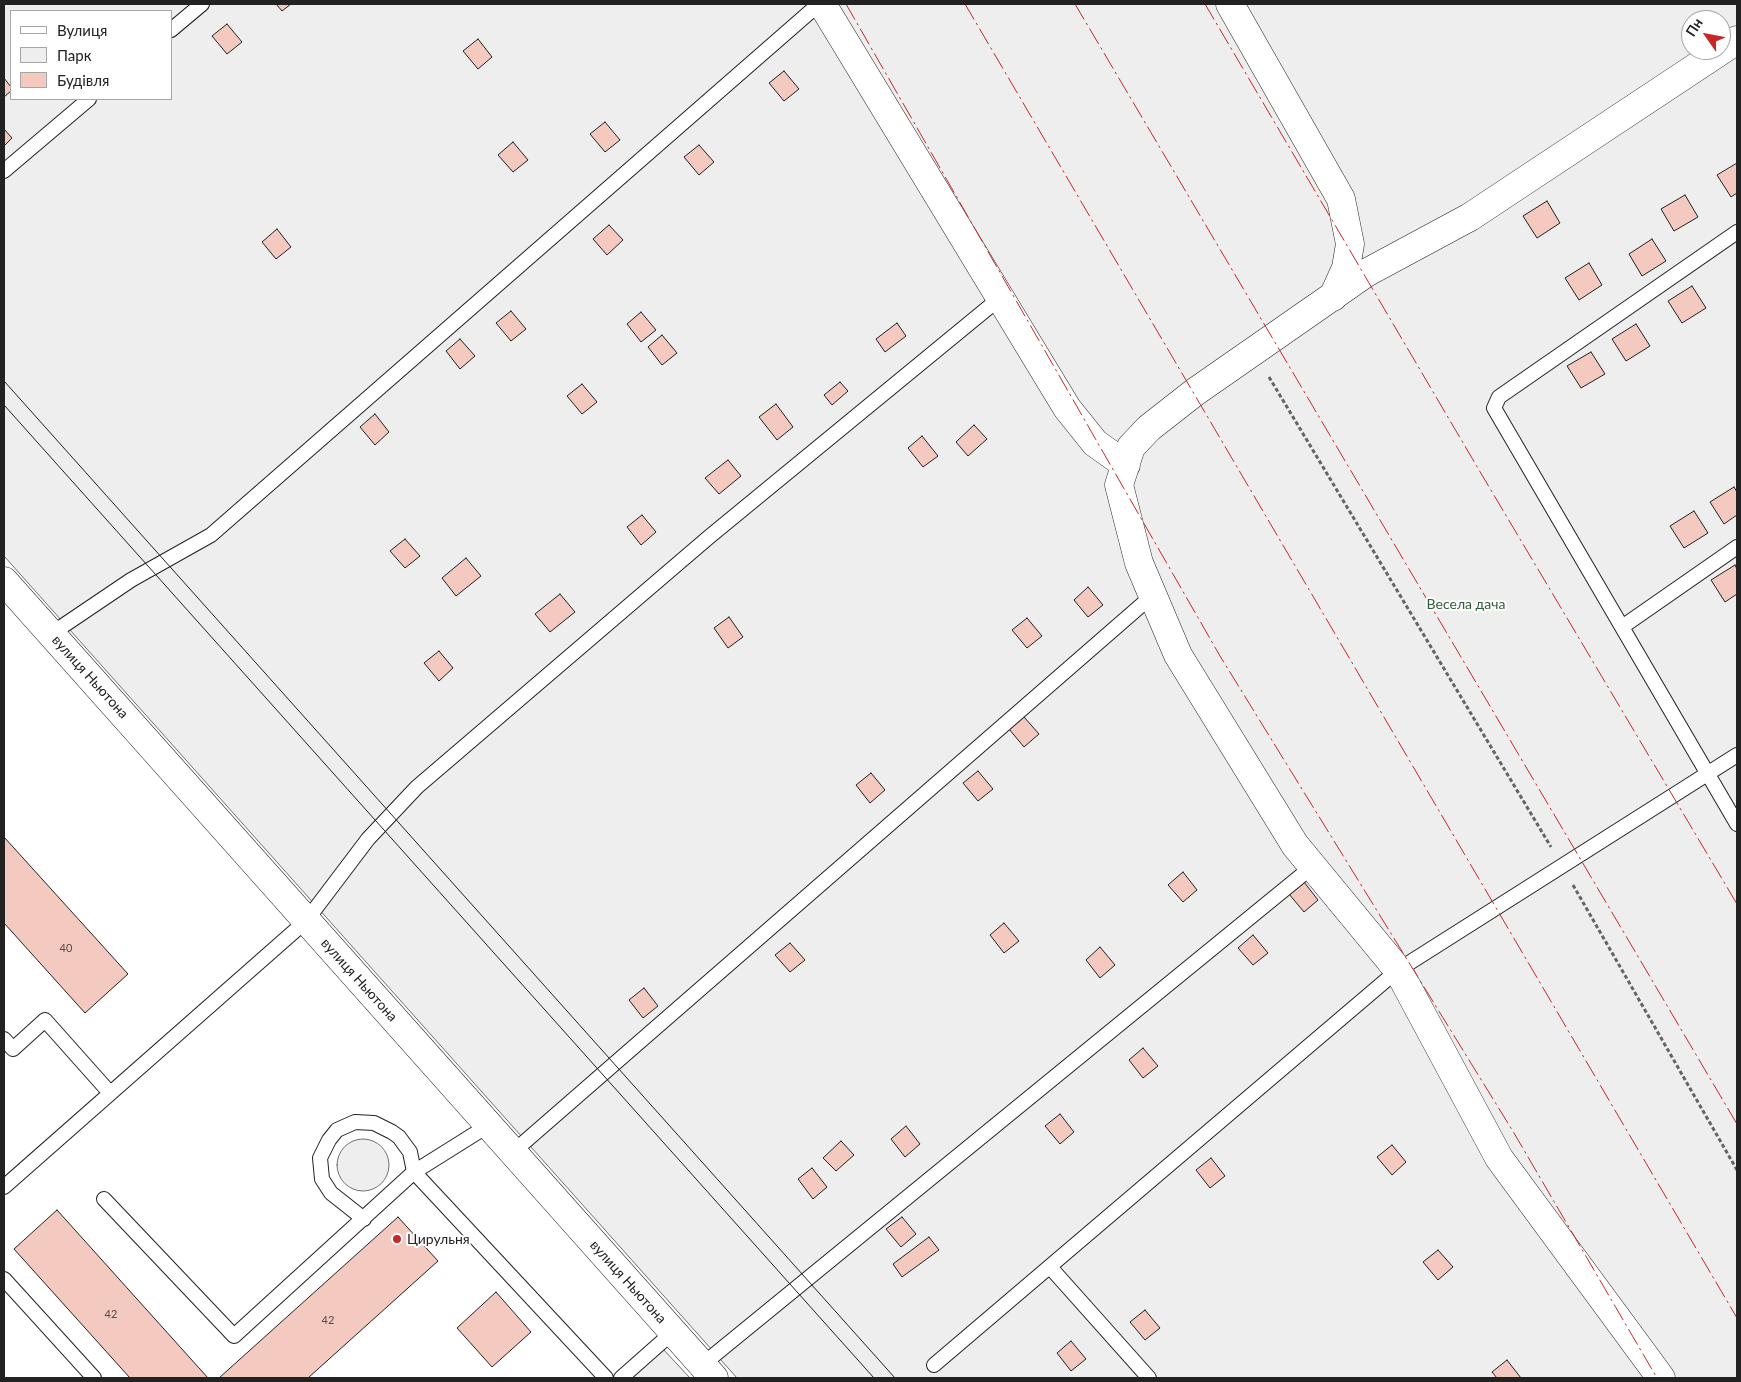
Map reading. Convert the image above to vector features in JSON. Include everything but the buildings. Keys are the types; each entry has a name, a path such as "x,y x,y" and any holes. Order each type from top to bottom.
{"street":[{"path":"820,4 1067,408 1094,443 1126,465"},
{"path":"1230,4 1341,199 1350,244 1346,268 1332,296"},
{"path":"1660,1378 1499,1158 1398,970 1295,845 1178,655 1139,563 1119,485 1131,447 1149,428 1195,392 1366,273 1470,217 1737,40"},
{"name":"вулиця Ньютона","path":"4,581 708,1371"}],"lane":[{"path":"172,29 202,4"},
{"path":"51,634 131,580 211,535 820,4"},
{"path":"4,171 88,100"},
{"path":"1737,232 1499,397 1494,408 1737,824"},
{"path":"4,1187 306,921 368,839 417,787 709,537 1000,298"},
{"path":"1622,627 1737,547"},
{"path":"513,1152 1153,595"},
{"path":"934,1365 1398,970 1737,755"},
{"path":"708,1371 1313,866"},
{"path":"4,1039 12,1049 45,1020 110,1093"},
{"path":"364,1219 331,1194 322,1179 320,1158 329,1140 337,1130 355,1122 374,1123 399,1136 410,1152 414,1172 606,1378"},
{"path":"104,1198 234,1336 414,1172 489,1125"},
{"path":"1050,1266 1149,1378"},
{"path":"4,1279 94,1378"},
{"path":"621,1378 673,1332"}],"path":[{"path":"1254,352 1563,866 1737,1170"}],"green space":[{"name":"Весела дача","path":"4,4 1737,4 1737,1378 737,1378 4,556"},
{"path":"358,1139 368,1139 382,1146 389,1160 389,1170 382,1184 368,1191 358,1191 348,1187 341,1180 337,1170 337,1160 341,1150 348,1143"},
{"path":"663,1349 690,1378 629,1378"}],"tram line":[{"path":"4,381 895,1378"},
{"path":"4,405 874,1378"}],"power":[{"path":"846,4 1220,656 1514,1133 1657,1378"},
{"path":"965,4 1737,1318"},
{"path":"1075,4 1737,1124"},
{"path":"1205,4 1737,904"}],"place":[{"name":"Цирульня","path":"397,1239"}]}
